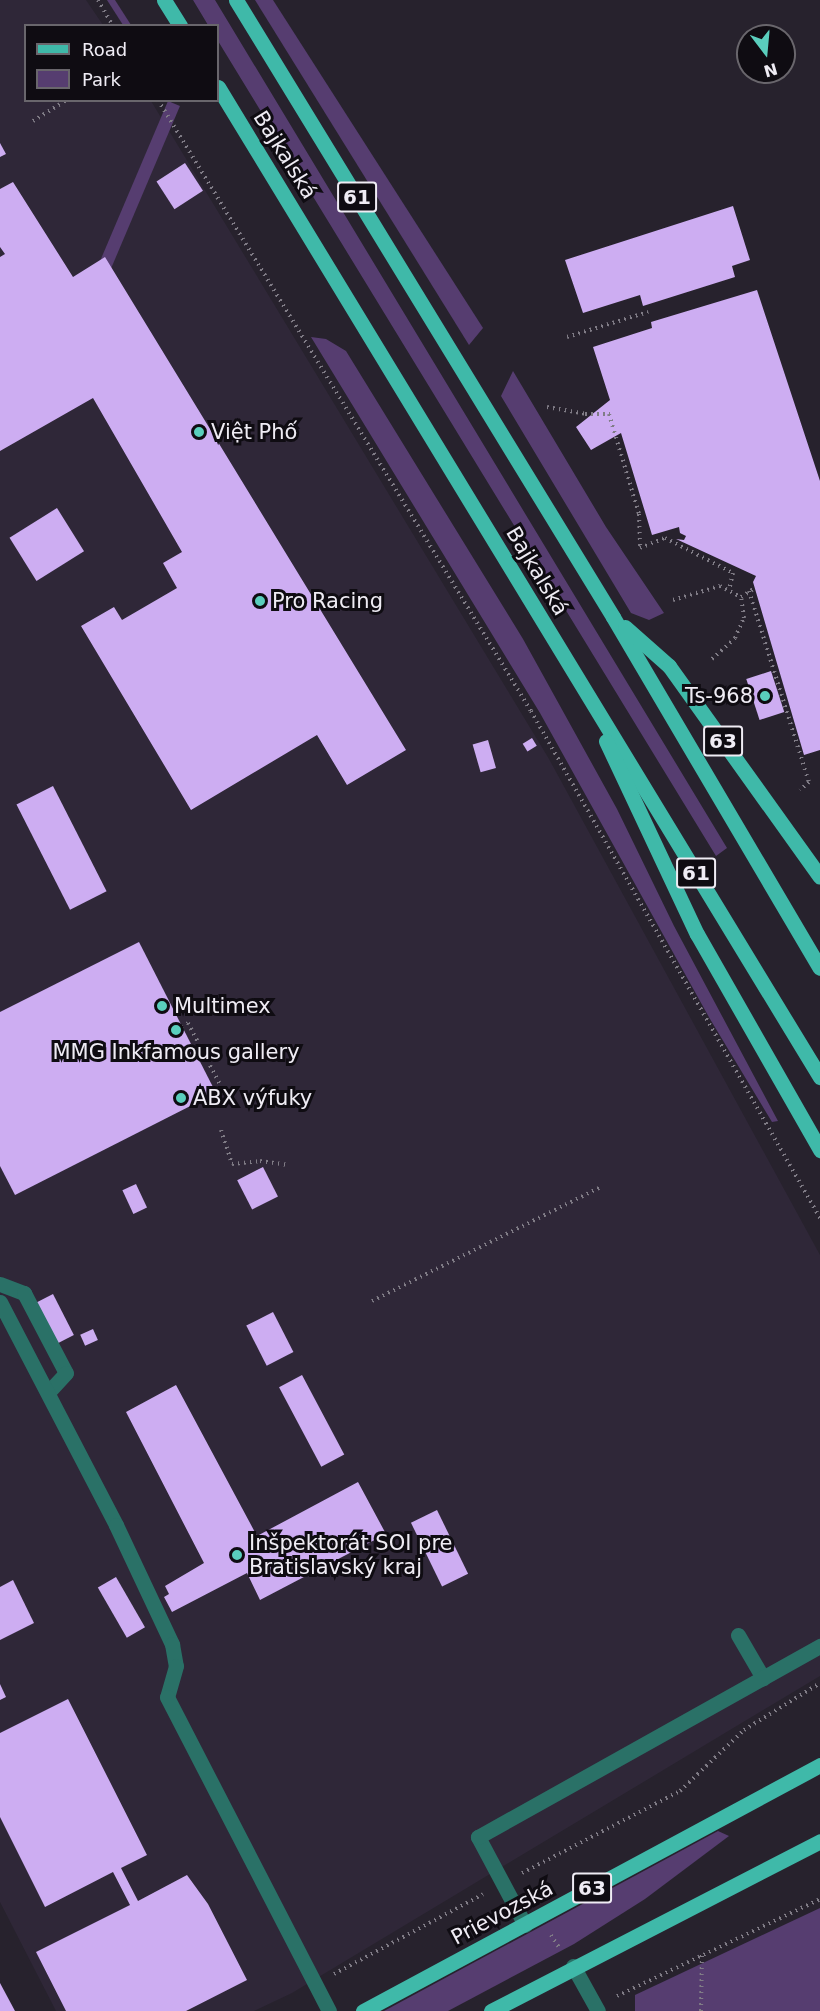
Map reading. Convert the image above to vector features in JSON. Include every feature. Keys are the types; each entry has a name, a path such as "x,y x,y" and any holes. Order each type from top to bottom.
{"main road":[{"path":"164,0 179,24"},
{"name":"Bajkalská","path":"236,0 614,617 820,968"},
{"name":"Bajkalská","path":"219,89 820,1077"},
{"name":"63","path":"614,617 669,666 820,877"},
{"path":"571,668 697,934 820,1150"},
{"name":"Prievozská","path":"363,2011 820,1765"},
{"path":"491,2011 573,1966 820,1841"}],"street":[{"path":"0,1284 24,1293 66,1373 48,1392"},
{"path":"0,1302 48,1392 172,1644 176,1666 167,1697 329,2011"},
{"path":"738,1635 763,1678"},
{"path":"525,1925 478,1837 820,1646"},
{"path":"573,1966 596,2009"}],"path":[{"path":"98,0 112,24"},
{"path":"33,121 63,102"},
{"path":"159,102 531,711 820,1218"},
{"path":"567,337 648,312"},
{"path":"547,407 615,414"},
{"path":"609,414 639,514 640,548 665,538 733,573 729,590"},
{"path":"674,600 720,586 741,597"},
{"path":"741,597 755,588"},
{"path":"749,591 808,782 800,790"},
{"path":"712,659 735,638 744,618 741,597"},
{"path":"182,1026 188,1023 228,1100"},
{"path":"221,1130 232,1164 260,1161 287,1165"},
{"path":"372,1300 599,1188"},
{"path":"680,1791 744,1730 820,1683"},
{"path":"596,2009 702,1954 820,1899"},
{"path":"539,1917 573,1966"},
{"path":"701,2011 702,1954"}],"shaded area":[{"path":"0,0 86,0 102,24 24,24 24,102 152,102 549,759 820,1255 820,1676 292,1993 254,2011 56,2011 0,1902"}],"green space":[{"path":"107,0 115,0 130,24 122,24"},
{"path":"193,0 215,0 727,848 716,856 219,43 219,24 207,24"},
{"path":"255,0 273,0 483,328 469,345"},
{"path":"168,102 170,102 180,106 94,309 82,304"},
{"path":"311,337 326,339 346,351 523,639 617,809 674,926 778,1121 772,1122 710,1019 540,713"},
{"path":"513,371 606,527 664,613 649,620 631,613 501,396"},
{"path":"718,1831 729,1836 645,1899 574,1944 448,2011 384,2011"},
{"path":"820,1908 820,2011 635,2011 635,1995"}],"building":[{"path":"0,143 6,154 0,157"},
{"path":"185,163 203,191 174,209 156,182"},
{"path":"13,182 73,277 105,257 406,750 347,785 317,735 191,810 81,626 114,607 122,620 177,588 163,563 182,552 93,398 0,451 0,257 5,254 0,247 0,189"},
{"path":"733,206 750,260 732,266 735,277 643,306 640,295 583,313 565,260"},
{"path":"757,290 820,481 820,750 804,755 753,582 756,576 676,539 684,540 686,536 680,533 679,527 652,535 621,433 591,450 576,427 610,400 593,347 652,328 651,322"},
{"path":"57,508 84,551 37,581 10,538"},
{"name":"Ts-968","path":"771,671 784,712 760,720 746,679"},
{"path":"532,738 537,746 527,751 523,744"},
{"path":"488,740 496,768 481,772 473,744"},
{"path":"53,786 107,891 70,910 16,805"},
{"path":"139,942 216,1093 15,1195 0,1166 0,1012"},
{"path":"263,1167 278,1196 252,1210 237,1180"},
{"path":"136,1184 147,1208 133,1214 122,1190"},
{"path":"53,1294 74,1335 48,1348 27,1307"},
{"path":"273,1312 293,1352 267,1366 246,1326"},
{"path":"93,1329 98,1340 85,1346 80,1335"},
{"path":"302,1375 344,1454 321,1467 279,1387"},
{"path":"176,1385 257,1536 358,1482 386,1534 260,1600 247,1573 172,1612 164,1597 169,1594 165,1586 204,1563 126,1412"},
{"path":"437,1510 468,1574 442,1587 411,1523"},
{"path":"116,1577 145,1627 127,1638 98,1588"},
{"path":"13,1580 34,1623 0,1640 0,1587"},
{"path":"0,1684 6,1697 0,1700"},
{"path":"68,1699 147,1855 121,1868 138,1901 187,1875 208,1904 247,1980 186,2011 66,2011 36,1952 130,1905 113,1872 45,1907 0,1817 0,1733"},
{"path":"0,1983 15,2011 0,2011"}],"place":[{"name":"Việt Phố","path":"199,432"},
{"name":"Pro Racing","path":"260,601"},
{"name":"Ts-968","path":"765,696"},
{"name":"Multimex","path":"162,1006"},
{"name":"MMG Inkfamous gallery","path":"176,1030"},
{"name":"ABX výfuky","path":"181,1098"},
{"name":"Inšpektorát SOI pre Bratislavský kraj","path":"237,1555"}]}
